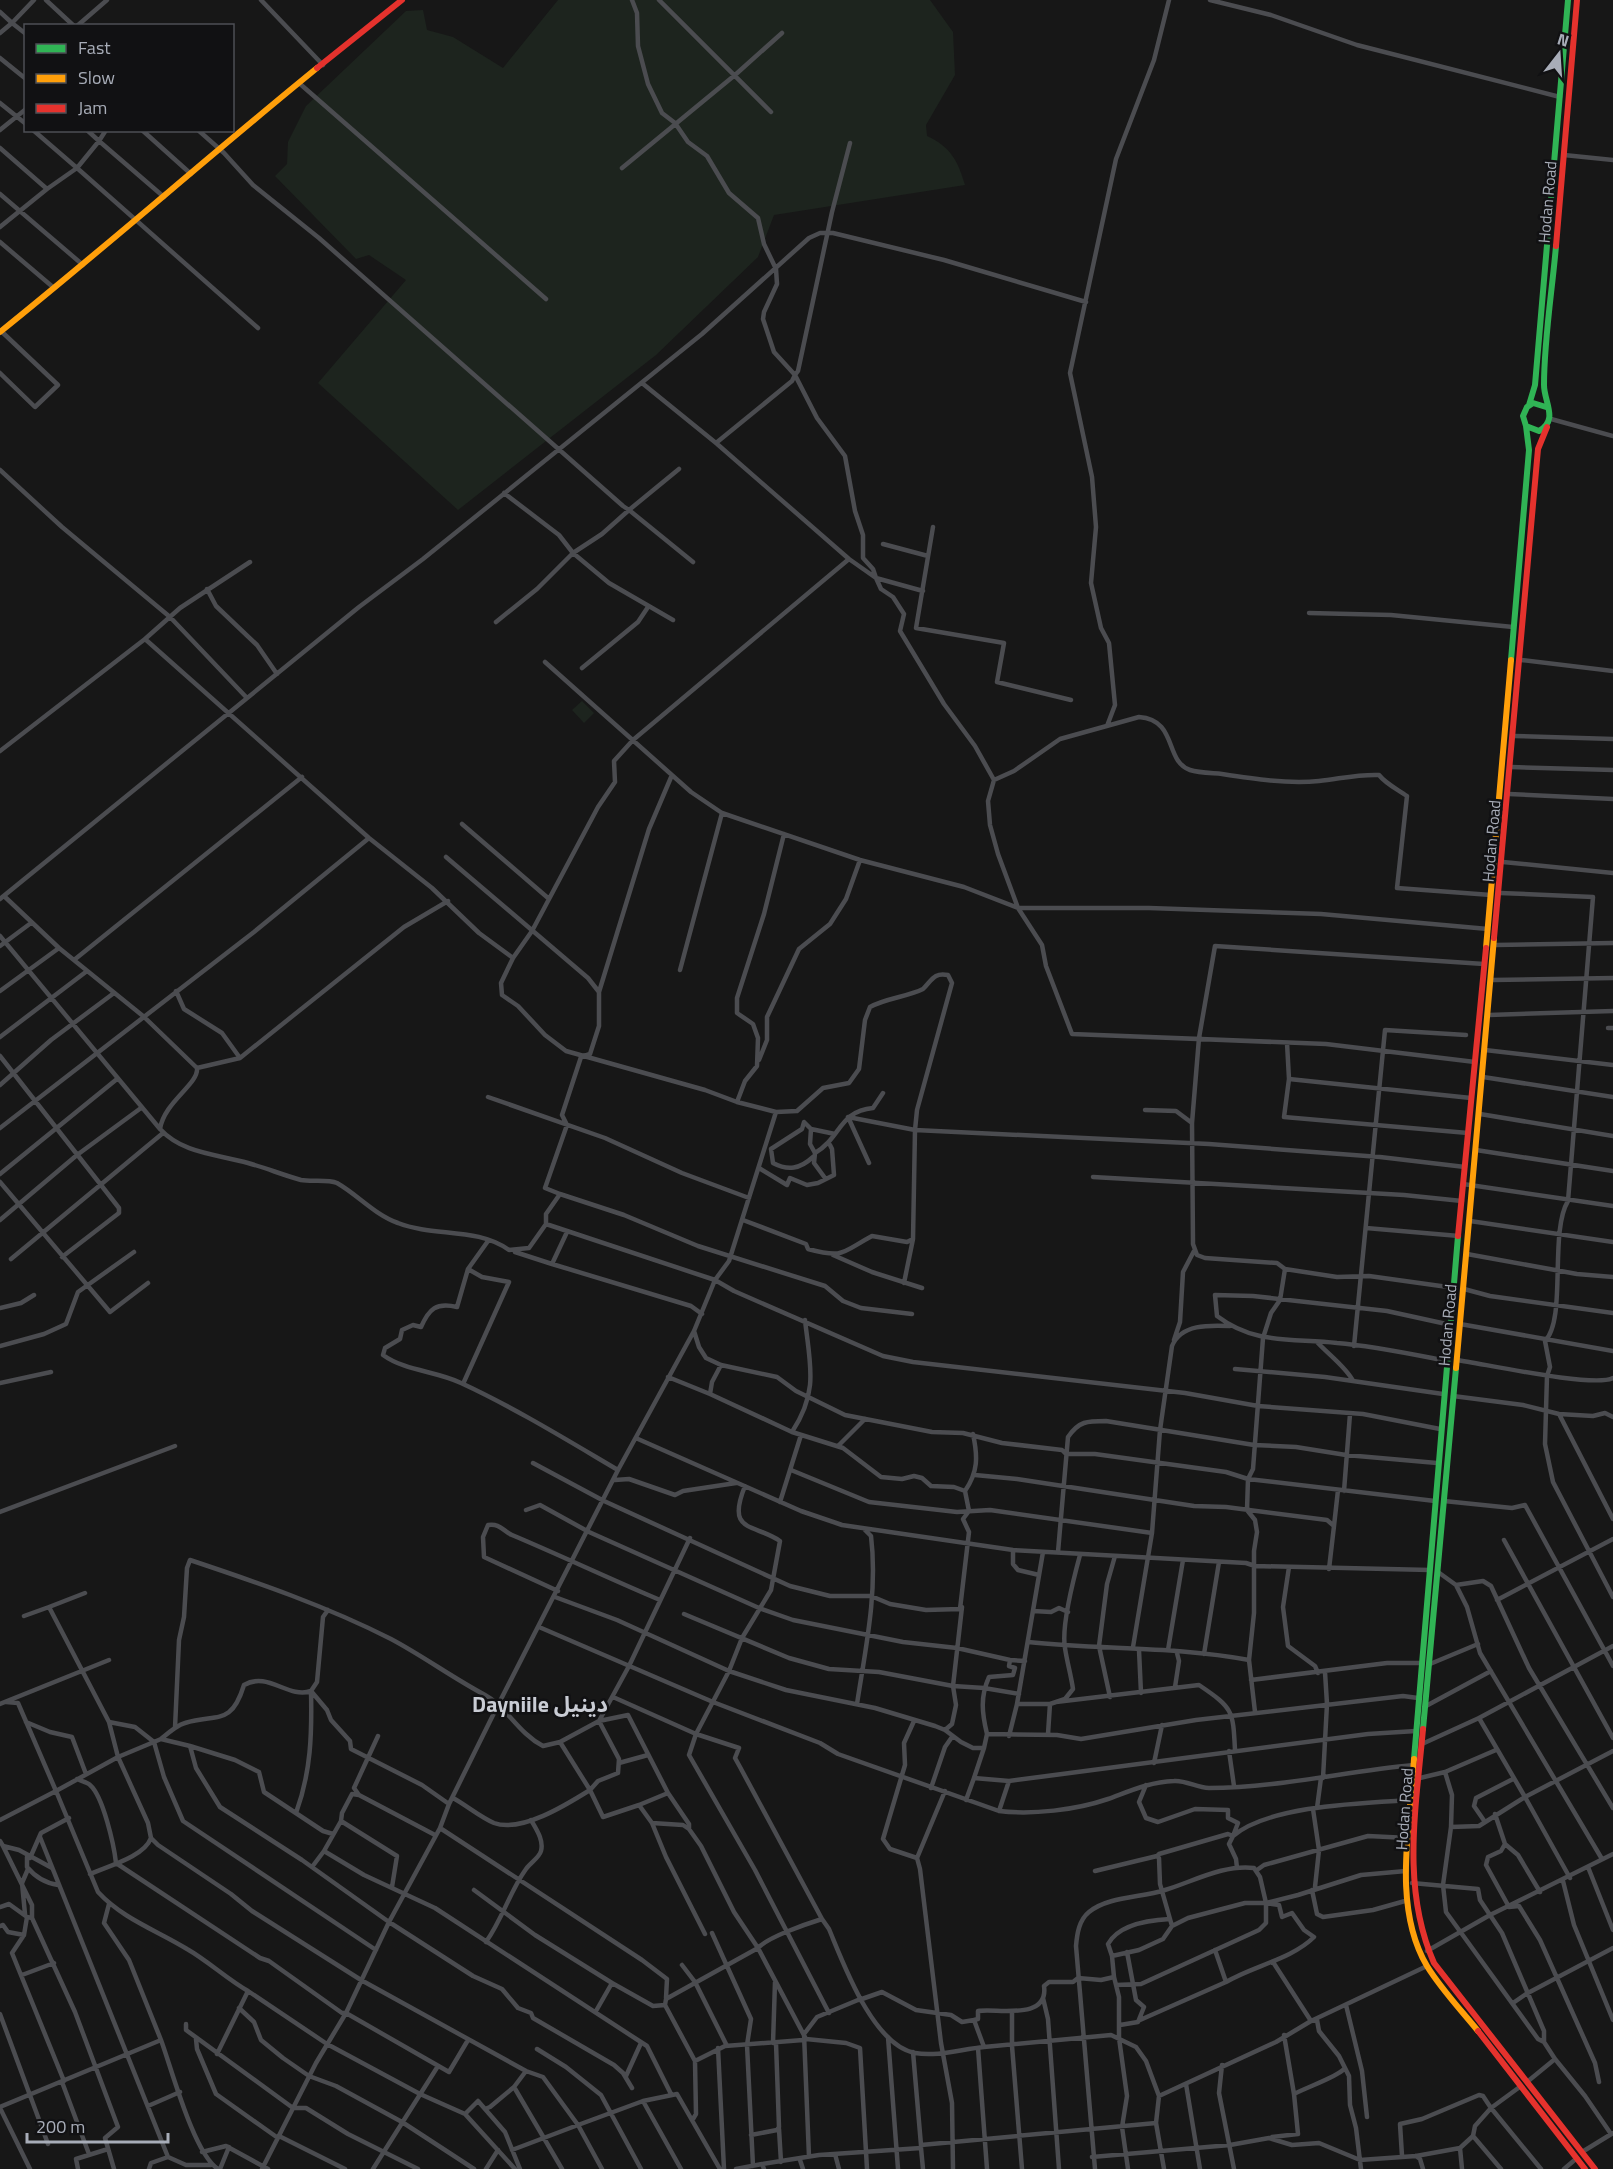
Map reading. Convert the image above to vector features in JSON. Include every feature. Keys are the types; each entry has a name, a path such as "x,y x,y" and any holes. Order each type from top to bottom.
{"main road":[{"path":"1,331 191,174 218,148 402,0"},
{"name":"Hodan Road","path":"1568,0 1535,385 1529,405 1523,413 1529,450 1488,929 1443,1394 1430,1570 1420,1663 1405,1901 1409,1926 1427,1966 1585,2169"},
{"name":"Hodan Road","path":"1577,0 1544,387 1546,407 1551,419 1538,449 1503,862 1422,1744 1412,1883 1414,1914 1428,1951 1446,1980 1595,2169"},
{"path":"1529,405 1538,403 1546,407"},
{"path":"1526,426 1534,431 1547,427"}],"street":[{"path":"0,33 34,0"},
{"path":"46,0 74,24"},
{"path":"96,0 102,5"},
{"path":"78,24 107,0"},
{"path":"261,0 324,65"},
{"path":"632,0 637,13 638,46 648,84 662,112 675,123 688,142 706,156 729,193 758,218 764,244 776,269 777,284 763,319 774,352 795,375 818,418 845,456 855,511 863,535 863,558 873,569 881,589 893,597 904,614 900,631 944,704 975,746 994,780 988,801 990,825 1018,908 1042,945 1046,966 1072,1034 1287,1043 1475,1062"},
{"path":"659,0 771,112"},
{"path":"1107,726 1115,705 1109,643 1101,628 1091,583 1096,527 1092,477 1070,372 1116,159 1154,60 1169,0"},
{"path":"1210,0 1271,15 1357,45 1560,97"},
{"path":"0,12 24,32"},
{"path":"622,168 782,33"},
{"path":"0,58 24,77"},
{"path":"299,84 546,299"},
{"path":"0,103 24,123"},
{"path":"0,130 24,111"},
{"path":"35,132 258,328"},
{"path":"89,132 164,196"},
{"path":"0,227 47,189 78,168 105,132"},
{"path":"144,132 191,174"},
{"path":"200,132 253,185 319,238 557,449 577,463 629,510 693,562"},
{"path":"716,443 792,381 798,370 850,143"},
{"path":"0,148 47,189"},
{"path":"1564,155 1613,160"},
{"path":"0,194 83,265"},
{"path":"11,1259 161,1131 162,1118 176,1096 193,1082 197,1075 197,1068 143,1016 2,898 642,382 776,269 809,238 829,232 944,260 1086,302"},
{"path":"0,242 54,288"},
{"path":"0,373 34,407 58,385 1,331"},
{"path":"642,382 849,559 876,578 923,591"},
{"path":"1551,419 1613,436"},
{"path":"496,622 537,589 573,554 605,532 679,469"},
{"path":"0,470 62,527 170,617 248,698"},
{"path":"504,493 559,535 573,554 609,583 673,620"},
{"path":"933,527 916,628 1004,643 997,682 1071,700"},
{"path":"883,544 928,556"},
{"path":"849,559 633,740 614,761 615,782 598,807 532,931 513,958 501,983 502,995 518,1006 545,1035 566,1051 777,1112 797,1111 823,1088 849,1083 860,1069 865,1020 870,1007 891,1001 898,995 923,989 933,976 940,973 948,975 952,983 920,1094 915,1130 913,1239 904,1283"},
{"path":"0,751 207,589 250,562"},
{"path":"207,589 216,606 257,645 277,674"},
{"path":"582,668 638,622 648,607"},
{"path":"1309,613 1391,615 1513,627"},
{"path":"145,639 369,838 448,902 479,933 513,958"},
{"path":"1521,660 1613,671"},
{"path":"545,662 691,792 722,813 860,860 964,887 1018,908 1149,908 1321,914 1488,929"},
{"path":"994,780 1014,771 1060,739 1139,717 1149,718 1161,725 1171,740 1175,755 1189,770 1258,781 1319,781 1349,776 1379,775 1384,782 1396,786 1407,796 1397,888 1491,895"},
{"path":"1514,736 1613,740"},
{"path":"1511,767 1613,770"},
{"path":"581,1056 590,1054 599,1026 599,992 652,821 672,775"},
{"path":"74,960 302,777"},
{"path":"1509,794 1613,799"},
{"path":"680,970 722,813"},
{"path":"462,825 548,898"},
{"path":"757,1066 756,1029 737,1013 737,998 764,914 784,834"},
{"path":"0,1128 254,932 369,838"},
{"path":"446,857 588,978 599,992"},
{"path":"737,1102 745,1082 757,1066 767,1040 767,1017 775,996 799,949 830,924 841,908 860,860"},
{"path":"1503,862 1613,873"},
{"path":"1500,893 1593,897 1568,1201 1560,1234 1552,1334 1545,1341"},
{"path":"197,1068 240,1058 404,927 448,902"},
{"path":"2,944 31,923"},
{"path":"0,936 2,944 51,997 141,1108 171,1140 199,1152 245,1162 299,1179 336,1183 355,1198 399,1224 438,1232 457,1232 500,1244 509,1250 552,1264 691,1306 702,1314"},
{"path":"1495,945 1613,943"},
{"path":"1133,1647 1152,1533 1160,1430 1174,1340 1180,1322 1183,1272 1194,1251 1192,1123 1199,1038 1215,946 1484,964"},
{"path":"0,991 59,948"},
{"path":"0,1037 87,971"},
{"path":"1492,980 1613,978"},
{"path":"176,991 184,1008 222,1033 240,1058"},
{"path":"0,1085 73,1023 114,993"},
{"path":"1489,1015 1613,1011"},
{"path":"1354,1346 1385,1030 1466,1035"},
{"path":"1287,1043 1289,1079 1284,1117 1468,1133"},
{"path":"1485,1050 1613,1065"},
{"path":"0,1056 55,1128 117,1202 118,1214 62,1257"},
{"path":"581,1056 562,1115 567,1125 545,1188 731,1256 825,1286 843,1301 861,1308 912,1314"},
{"path":"1483,1077 1613,1097"},
{"path":"0,1174 117,1079"},
{"path":"1289,1079 1471,1098"},
{"path":"759,1168 787,1185 790,1178 807,1185 818,1183 834,1175 830,1145 835,1134 848,1117 861,1110 873,1108 883,1094"},
{"path":"488,1097 604,1138 682,1173 749,1198"},
{"path":"0,1220 77,1155 141,1108"},
{"path":"1145,1110 1176,1111 1192,1123"},
{"path":"797,1111 799,1120 811,1130 835,1134"},
{"path":"202,2152 222,2145 264,2168 309,2076 346,2013 389,1922 440,1828 448,1804 589,1532 618,1470 638,1439 668,1377 694,1331 715,1280 723,1272 731,1256 777,1112"},
{"path":"1480,1114 1613,1136"},
{"path":"848,1117 915,1130 1372,1156 1465,1167"},
{"path":"848,1117 869,1163"},
{"path":"764,1150 771,1149 802,1130 804,1122"},
{"path":"811,1130 810,1144 814,1163 825,1178"},
{"path":"771,1149 773,1163 781,1168 794,1169 830,1145"},
{"path":"1476,1150 1613,1171"},
{"path":"1093,1178 1369,1193 1462,1202"},
{"path":"0,1182 110,1312 148,1283"},
{"path":"1463,1184 1613,1206"},
{"path":"509,1250 529,1248 546,1224 546,1215 560,1194"},
{"path":"743,1220 806,1244 808,1249 833,1255 922,1288"},
{"path":"1470,1221 1613,1242"},
{"path":"546,1224 715,1280 734,1291 805,1320 883,1356 951,1367 1166,1391 1258,1406 1350,1414 1440,1429"},
{"path":"1366,1228 1459,1236"},
{"path":"552,1264 567,1232"},
{"path":"833,1255 850,1251 872,1236 897,1242 907,1242 913,1239"},
{"path":"488,1241 468,1269 457,1307 446,1304 434,1306 421,1327 413,1325 402,1330 400,1339 385,1348 383,1354 393,1362 463,1384 564,1437 618,1470"},
{"path":"1194,1251 1205,1258 1277,1263 1285,1269 1337,1277 1361,1276 1455,1288"},
{"path":"0,1347 44,1334 66,1324 78,1292 134,1252"},
{"path":"1467,1254 1558,1270 1613,1276"},
{"path":"463,1384 509,1282 482,1277 468,1269"},
{"path":"1255,1712 1249,1660 1254,1613 1256,1525 1247,1510 1248,1479 1252,1469 1262,1373 1263,1338 1271,1313 1280,1300 1285,1269"},
{"path":"1464,1289 1613,1313"},
{"path":"1233,1329 1217,1316 1215,1294 1387,1311 1451,1325"},
{"path":"0,1308 21,1303 34,1295"},
{"path":"792,1432 804,1412 813,1377 805,1320"},
{"path":"1460,1324 1545,1341 1613,1351"},
{"path":"1174,1340 1186,1329 1197,1326 1229,1326 1263,1338 1354,1346 1447,1361"},
{"path":"694,1331 702,1355 721,1365 777,1377 809,1398 838,1412 940,1433 973,1434 1002,1443 1062,1450 1066,1454"},
{"path":"1545,1341 1550,1367 1547,1376 1545,1444 1553,1482 1613,1597"},
{"path":"1317,1342 1334,1361 1349,1373 1353,1381"},
{"path":"1457,1360 1547,1376 1613,1383"},
{"path":"710,1394 712,1382 721,1365"},
{"path":"1235,1369 1353,1381 1443,1394"},
{"path":"0,1383 51,1372"},
{"path":"668,1377 792,1432 838,1446 881,1477 902,1479 914,1476 922,1478 931,1486 954,1487 965,1491"},
{"path":"1605,1382 1613,1378"},
{"path":"1453,1396 1545,1409 1559,1414 1593,1416 1605,1413 1613,1417"},
{"path":"1344,1491 1350,1414"},
{"path":"1559,1414 1613,1519"},
{"path":"838,1446 866,1419"},
{"path":"1058,1552 1068,1437 1075,1427 1084,1421 1106,1421 1254,1445 1296,1447 1346,1455 1438,1463"},
{"path":"945,1730 952,1724 956,1705 953,1686 969,1532 963,1519 969,1511 965,1491 975,1475 977,1453 973,1434"},
{"path":"780,1502 801,1435"},
{"path":"638,1439 820,1519 865,1529 1013,1550 1080,1555 1246,1563 1256,1566 1430,1570"},
{"path":"0,1512 174,1446"},
{"path":"1066,1454 1078,1452 1226,1472 1248,1479 1435,1502"},
{"path":"533,1463 604,1501 810,1592 845,1597 871,1596 890,1604 926,1610 955,1611 962,1604"},
{"path":"791,1470 863,1500 969,1511 990,1510 1060,1522 1152,1533"},
{"path":"975,1475 1017,1479 1194,1506 1327,1520 1334,1526"},
{"path":"615,1480 629,1479 675,1495 683,1491 738,1483"},
{"path":"745,1486 738,1509 741,1518 751,1530 780,1541 774,1578 771,1590 742,1638 729,1671 696,1734 689,1755 755,1870 829,2013"},
{"path":"1329,1569 1338,1490"},
{"path":"1444,1501 1512,1508 1525,1504 1613,1666"},
{"path":"526,1510 540,1505 589,1532 759,1608 793,1620 924,1645 957,1648 1010,1660 1025,1661"},
{"path":"660,1600 573,1563 527,1539 509,1534 500,1526 489,1524 483,1537 483,1557 556,1594 729,1671 786,1690 857,1704 945,1730 952,1737 973,1748 984,1748"},
{"path":"861,1671 864,1668 868,1634 873,1550 871,1536 865,1529"},
{"path":"599,1721 629,1666 690,1538"},
{"path":"1497,1600 1613,1539"},
{"path":"1504,1540 1613,1738"},
{"path":"1013,1550 1013,1564 1018,1570 1039,1575"},
{"path":"1009,1736 1019,1694 1043,1552"},
{"path":"1017,1704 1050,1704 1065,1699 1073,1689 1070,1665 1064,1646 1069,1596 1080,1555"},
{"path":"1110,1697 1100,1646 1107,1584 1115,1556"},
{"path":"176,1728 179,1640 184,1617 187,1568 190,1560 302,1598 392,1640 467,1687 488,1696 528,1738 543,1746 560,1742 599,1721 628,1715 668,1792 689,1824 689,1829"},
{"path":"1168,1650 1183,1560"},
{"path":"1204,1654 1218,1562"},
{"path":"1289,1567 1283,1607 1288,1646 1315,1666 1318,1672"},
{"path":"1438,1572 1456,1585 1467,1607 1480,1653 1602,1859"},
{"path":"1456,1585 1483,1581 1491,1586 1539,1684 1613,1808"},
{"path":"24,1616 85,1593"},
{"path":"49,1607 109,1722 118,1757 148,1823 151,1838 149,1844 116,1863 90,1874"},
{"path":"1033,1611 1051,1612 1059,1608 1068,1612"},
{"path":"296,1813 306,1786 312,1741 312,1691 317,1682 323,1617 328,1610"},
{"path":"684,1614 789,1658 829,1669 861,1671 1019,1694"},
{"path":"539,1627 900,1778 945,1791 999,1811 1033,1811 1085,1804 1146,1785 1176,1780 1208,1788 1322,1778 1414,1765"},
{"path":"1028,1642 1064,1646 1133,1647 1139,1650 1168,1650 1177,1653 1249,1660"},
{"path":"1430,1664 1478,1644"},
{"path":"1422,1744 1479,1718 1613,1646"},
{"path":"1139,1650 1141,1693"},
{"path":"1174,1687 1179,1661 1177,1653"},
{"path":"3,1703 109,1660"},
{"path":"966,1800 987,1734 982,1704 984,1688 989,1677 1013,1676 1015,1668 1009,1666 1010,1660"},
{"path":"1251,1680 1387,1663 1420,1663"},
{"path":"857,1704 864,1676 861,1671"},
{"path":"1426,1706 1491,1671"},
{"path":"1325,1672 1327,1704 1322,1778 1315,1808 1319,1850 1314,1889 1317,1914 1323,1917 1373,1910 1405,1901"},
{"path":"0,1820 118,1757 161,1739 183,1723 219,1719 239,1701 243,1685 251,1681 265,1680 303,1694 312,1691"},
{"path":"1056,1702 1199,1685 1223,1702 1233,1715 1234,1786"},
{"path":"312,1691 327,1710 331,1720 350,1741 351,1749 422,1785 448,1804"},
{"path":"987,1734 1009,1736 1048,1734 1081,1739 1255,1712 1403,1696 1418,1698"},
{"path":"613,1697 696,1734 739,1748 735,1758 829,1929 858,2000 897,2045 913,2052 1084,2040 1111,2035 1119,2038 1136,2047 1146,2061 1159,2096 1156,2123 1164,2169"},
{"path":"3,1703 18,1703 69,1818 98,1892 109,1904 131,1920 188,1949 327,2044 420,2094 465,2114 515,2169"},
{"path":"1048,1734 1050,1704"},
{"path":"1479,1718 1570,1878"},
{"path":"453,1798 491,1822 507,1826 531,1820 560,1808 590,1790 598,1780 618,1773 619,1763 599,1721"},
{"path":"914,1721 904,1743 904,1765 882,1839 890,1849 917,1858"},
{"path":"26,1722 50,1732 72,1737 86,1774"},
{"path":"109,1722 135,1727 154,1742 164,1777 183,1821 376,1950"},
{"path":"1154,1762 1162,1725"},
{"path":"974,1778 1009,1781 1232,1750 1416,1731"},
{"path":"359,1795 354,1788 378,1736"},
{"path":"931,1788 945,1747 952,1737"},
{"path":"161,1739 235,1760 259,1772 264,1792 323,1831 333,1834"},
{"path":"560,1742 590,1790 603,1817 668,1792"},
{"path":"190,1746 204,1785 220,1807 312,1867 389,1922 473,1976 502,1989 518,2008 531,2013 533,2018 614,2065 626,2076 632,2088"},
{"path":"1420,1778 1445,1772 1496,1750"},
{"path":"1451,1827 1479,1826 1525,1797 1613,1751"},
{"path":"619,1763 648,1755"},
{"path":"1445,1772 1452,1795 1451,1827 1443,1885 1446,1912 1538,2039 1544,2042 1612,2134 1582,2152"},
{"path":"76,1779 90,1784 96,1793 114,1839 116,1863 135,1877 174,1899 260,1958 269,1961 342,2013 346,2013 450,2072 468,2040"},
{"path":"1485,1822 1474,1806 1476,1798 1513,1779"},
{"path":"999,1811 1009,1781"},
{"path":"1146,1785 1139,1802 1146,1818 1158,1822 1195,1809 1228,1810 1228,1818 1238,1823 1229,1844 1236,1859 1237,1868"},
{"path":"945,1791 917,1858 952,2103 953,2169"},
{"path":"312,1867 341,1821 342,1813 352,1794 359,1795 435,1835"},
{"path":"1233,1836 1246,1825 1315,1808 1411,1800"},
{"path":"639,1805 652,1824 705,1934"},
{"path":"1495,1814 1505,1844 1518,1855 1540,1892"},
{"path":"58,1885 39,1879 28,1869 26,1863 44,1830 69,1818"},
{"path":"486,1942 504,1912 513,1888 540,1853 538,1832 531,1820"},
{"path":"341,1821 397,1856 392,1887"},
{"path":"652,1824 683,1825 689,1829 701,1846 734,1912 758,1948 806,2039 846,2043 860,2048 867,2169"},
{"path":"440,1828 667,1979 665,2005 695,2061 696,2115 693,2119"},
{"path":"1095,1871 1157,1856 1182,1846 1228,1834 1233,1836"},
{"path":"1095,2169 1092,2157 1076,1946 1081,1924 1086,1916 1099,1907 1163,1891 1237,1868 1257,1870 1264,1865 1368,1836 1408,1838"},
{"path":"40,1837 168,2157 186,2167 211,2165"},
{"path":"151,1838 252,1911 361,1980 526,2071 543,2077 578,2125 602,2169"},
{"path":"2,1844 19,1850 28,1858 52,1869"},
{"path":"2,1844 32,1905 24,1935 12,1953 63,2081 88,2154"},
{"path":"1505,1844 1502,1851 1488,1857 1486,1865 1509,1907"},
{"path":"324,1851 364,1875 435,1908 596,2011 650,2049 671,2094"},
{"path":"1428,1951 1490,1915 1570,1878 1613,1854"},
{"path":"1157,1856 1172,1926"},
{"path":"1588,1867 1613,1930"},
{"path":"28,1869 22,1883 28,1916 54,1963 118,2127 105,2136 114,2169"},
{"path":"1116,1985 1133,1986 1264,1927 1266,1903 1257,1870"},
{"path":"1112,1956 1139,1950 1163,1939 1172,1926 1188,1918 1230,1907 1266,1903 1361,1875 1406,1871"},
{"path":"1563,1881 1570,1914 1613,2020"},
{"path":"1412,1883 1478,1889 1490,1915 1502,1933 1526,1994 1544,2031 1544,2042"},
{"path":"474,1890 612,1983 653,2006 665,2005"},
{"path":"1120,2025 1140,2020 1226,1983 1241,1973 1273,1962 1314,1936 1304,1930 1292,1913 1282,1917 1279,1905 1266,1903"},
{"path":"0,1907 9,1904 28,1916"},
{"path":"109,1904 104,1923 129,1960 202,2152 211,2165 219,2169 229,2147"},
{"path":"1509,1907 1519,1906 1530,1922 1595,2063 1599,2082"},
{"path":"666,1999 758,1948 764,1942 822,1919"},
{"path":"1128,2169 1122,2127 1126,2096 1119,2038 1120,2025 1112,1956 1108,1944 1113,1937 1144,1921 1170,1919"},
{"path":"0,1926 3,1925 8,1932 24,1935"},
{"path":"712,1933 749,2012 747,2044 753,2166"},
{"path":"1513,2004 1526,1994 1613,1948"},
{"path":"1215,1950 1226,1983"},
{"path":"1127,1952 1132,1966 1136,2000 1144,2007 1140,2020"},
{"path":"1273,1962 1311,2021"},
{"path":"22,1975 54,1963"},
{"path":"682,1965 695,1982 727,2046"},
{"path":"1159,2096 1276,2042 1284,2035 1311,2021 1427,1966"},
{"path":"1059,2169 1043,1998 1044,1986 1048,1982 1073,1982 1078,1978 1101,1980 1114,1977"},
{"path":"775,1982 775,2043 781,2162"},
{"path":"596,2011 612,1983"},
{"path":"217,2054 248,1991"},
{"path":"809,2157 803,2040 804,2034 817,2017 882,1992 916,2010 951,2015 962,2022 978,2019 978,2011 988,2009 1012,2012 1030,2009 1043,1998"},
{"path":"1346,2005 1362,2071 1367,2117"},
{"path":"239,2008 254,2022 261,2040 309,2076 336,2086 402,2122 474,2169"},
{"path":"1012,2012 1012,2046 1022,2169"},
{"path":"0,2014 48,2144"},
{"path":"974,2020 981,2047 987,2169"},
{"path":"1311,2021 1317,2020 1319,2031 1339,2056 1348,2076 1350,2108 1355,2122 1361,2169"},
{"path":"186,2024 186,2030 196,2038 293,2108 306,2108 348,2134 418,2169"},
{"path":"888,2035 898,2169"},
{"path":"1092,2157 1196,2146 1230,2145 1298,2134 1284,2035"},
{"path":"196,2038 197,2049 216,2094 278,2137 345,2169"},
{"path":"30,2169 0,2108 161,2040"},
{"path":"695,2061 718,2048 727,2046 803,2040"},
{"path":"626,2076 641,2043"},
{"path":"718,2048 722,2169"},
{"path":"537,2049 585,2080 600,2095 641,2169"},
{"path":"913,2052 923,2169"},
{"path":"1527,2082 1555,2059"},
{"path":"1222,2065 1219,2093 1234,2169"},
{"path":"373,2169 438,2066"},
{"path":"1294,2094 1313,2083 1340,2075 1344,2069"},
{"path":"485,2109 514,2087 526,2071"},
{"path":"1186,2084 1200,2169"},
{"path":"1266,2138 1292,2145 1319,2143 1360,2160 1416,2156 1460,2148 1473,2136 1475,2126 1491,2108 1521,2086"},
{"path":"514,2087 562,2169"},
{"path":"148,2106 180,2092"},
{"path":"512,2150 544,2136 643,2101 676,2094 722,2169"},
{"path":"1402,2156 1400,2124 1422,2119 1479,2095 1483,2096 1541,2169"},
{"path":"465,2114 478,2101 505,2132 520,2169"},
{"path":"643,2101 681,2169"},
{"path":"736,2169 763,2167 834,2154 896,2150 1020,2135 1156,2123"},
{"path":"751,2135 777,2130 779,2127"},
{"path":"1473,2136 1501,2169"},
{"path":"1460,2148 1461,2169"},
{"path":"78,2169 76,2158 108,2149"},
{"path":"486,2169 498,2150"},
{"path":"834,2154 838,2169"},
{"path":"1416,2156 1420,2159 1423,2169"},
{"path":"149,2169 151,2163 168,2157"},
{"path":"1564,2169 1577,2158"},
{"path":"800,2160 803,2169"}],"shaded area":[{"path":"558,0 930,0 953,32 955,75 926,125 927,136 948,150 965,185 774,215 758,257 656,355 458,510 318,383 406,280 369,255 356,259 275,176 287,164 288,142 306,106 406,11 423,10 427,30 453,37 503,68"},
{"path":"582,701 594,713 584,723 572,710"}],"traffic: fast":[{"path":"1529,405 1535,385 1568,0"},
{"path":"1546,407 1533,403 1527,407 1523,416 1526,426 1539,431 1548,422 1549,410 1544,385 1544,368 1556,246"},
{"path":"1511,660 1529,450 1526,426"},
{"path":"1414,1759 1458,1236"},
{"path":"1423,1729 1456,1368"}],"traffic: slow":[{"path":"0,332 317,68"},
{"path":"1486,948 1511,660"},
{"path":"1456,1368 1494,938"},
{"path":"1414,1759 1406,1865 1406,1892 1410,1918 1416,1943 1427,1966 1478,2031"}],"traffic: jam":[{"path":"317,68 402,0"},
{"path":"1556,246 1577,0"},
{"path":"1494,938 1538,449 1547,427"},
{"path":"1458,1236 1486,948"},
{"path":"1423,1729 1415,1818 1414,1877 1417,1906 1434,1963 1595,2169"},
{"path":"1478,2031 1585,2169"}],"district":[{"name":"Dayniile دينيل","path":"540,1704"}]}
